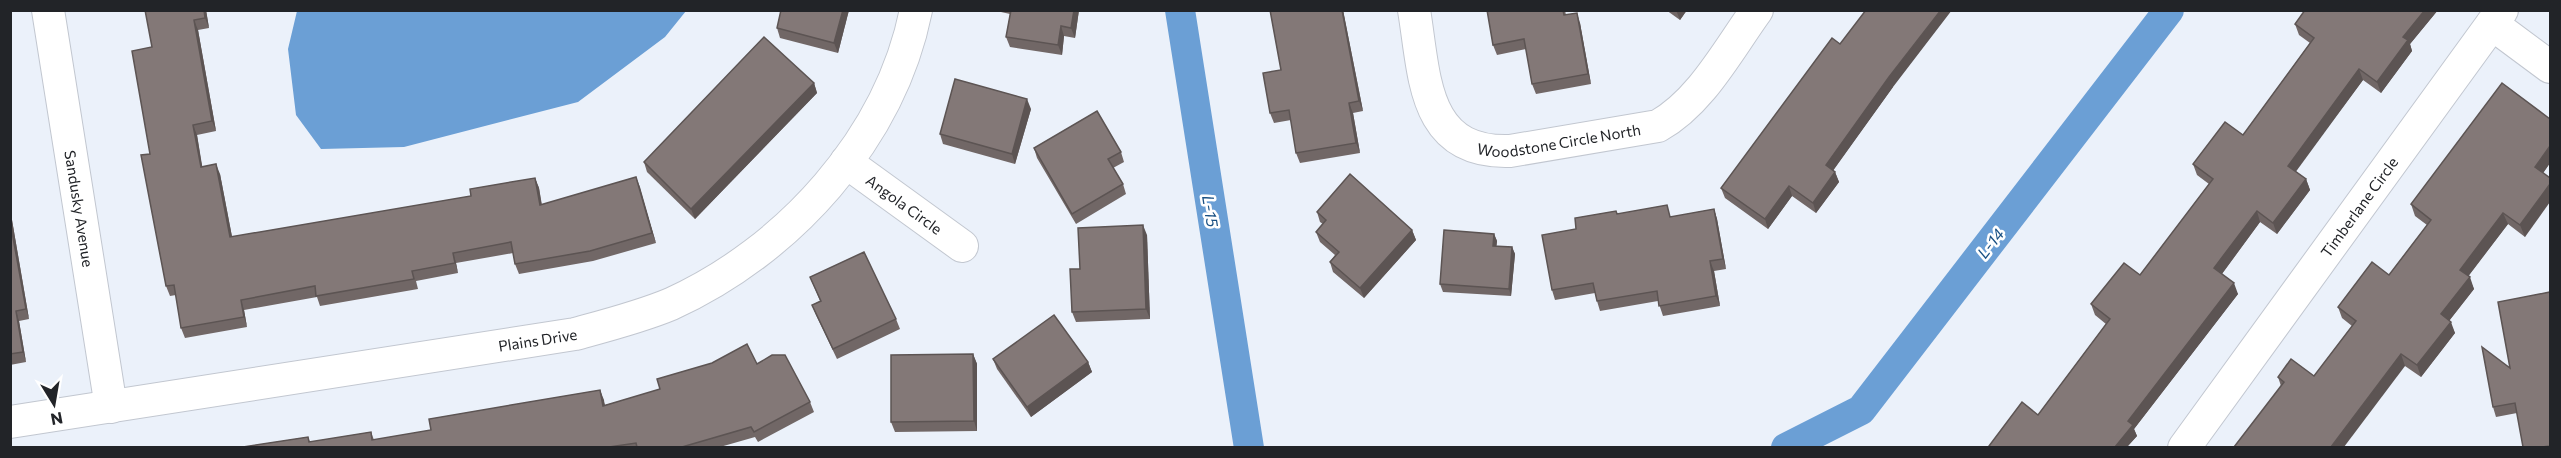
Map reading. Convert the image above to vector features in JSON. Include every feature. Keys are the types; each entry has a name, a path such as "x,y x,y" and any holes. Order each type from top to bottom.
{"street":[{"name":"Sandusky Avenue","path":"48,10 111,407"},
{"name":"Plains Drive","path":"10,422 575,334 634,318 672,303 726,275 775,239 818,196 865,134 893,80 916,10"},
{"name":"Woodstone Circle North","path":"1414,10 1428,97 1437,117 1451,134 1469,146 1490,152 1510,151 1658,126 1681,111 1757,10"},
{"name":"Timberlane Circle","path":"2184,447 2497,17 2550,67"},
{"name":"Angola Circle","path":"846,162 962,246"}],"water":[{"path":"297,10 686,11 665,37 578,102 404,147 321,149 296,115 288,49"}],"building":[{"path":"145,10 204,10 205,18 194,20 212,121 193,125 201,167 216,164 230,237 471,196 470,189 535,178 540,205 636,177 652,233 590,251 515,264 511,242 453,253 455,263 412,271 414,279 316,296 315,286 241,300 244,317 181,328 174,285 166,286 141,155 150,154 132,51 152,47"},
{"path":"781,10 843,10 834,43 777,28"},
{"path":"1011,10 1074,10 1071,28 1061,26 1058,45 1006,37"},
{"path":"1270,10 1342,10 1359,101 1349,103 1356,143 1296,153 1289,110 1270,113 1263,73 1281,70"},
{"path":"1487,10 1563,10 1564,15 1577,13 1588,74 1532,84 1524,39 1493,45"},
{"path":"1866,10 1941,10 1889,77 1826,165 1835,172 1813,203 1789,186 1765,219 1721,188 1832,38 1840,44"},
{"path":"2305,10 2425,10 2403,37 2408,40 2377,82 2359,69 2288,166 2306,179 2273,223 2257,211 2214,268 2234,283 2128,421 2133,425 2115,447 1989,446 2022,402 2038,415 2110,319 2091,304 2124,263 2140,275 2213,179 2193,164 2225,122 2243,135 2314,38 2295,24"},
{"path":"764,37 814,83 691,209 644,162"},
{"path":"955,79 1027,99 1012,154 940,134"},
{"path":"2502,83 2550,119 2550,146 2535,167 2550,178 2550,184 2520,225 2503,213 2460,270 2470,277 2441,314 2451,322 2417,365 2401,354 2331,447 2234,447 2284,382 2278,377 2291,359 2314,376 2356,321 2338,307 2372,262 2389,275 2431,220 2411,204"},
{"path":"1097,111 1121,152 1108,159 1123,184 1072,214 1034,148"},
{"path":"1350,174 1412,230 1360,288 1330,262 1339,252 1316,232 1326,220 1317,212"},
{"path":"1667,205 1670,217 1714,209 1723,259 1710,261 1716,296 1659,306 1657,291 1597,301 1593,283 1552,290 1542,235 1576,229 1575,218 1616,211 1617,214"},
{"path":"10,221 26,309 16,311 23,352 10,354"},
{"path":"1143,225 1146,309 1072,312 1070,269 1080,269 1078,228"},
{"path":"1444,230 1494,234 1493,246 1512,247 1509,289 1440,284"},
{"path":"864,252 896,319 833,349 812,305 821,301 810,277"},
{"path":"2550,292 2550,446 2523,447 2515,403 2493,407 2482,347 2510,368 2498,302"},
{"path":"1054,315 1088,362 1027,407 993,359"},
{"path":"747,344 757,364 772,355 785,355 810,402 754,432 751,427 682,447 637,447 636,443 609,447 243,447 308,437 309,442 371,432 372,440 431,430 429,419 600,390 603,406 660,389 657,379 712,363"},
{"path":"973,354 974,421 891,422 891,355"}],"waterway":[{"name":"L-15","path":"1180,10 1249,448"},
{"name":"L-14","path":"1786,448 1861,410 2169,10"}]}
